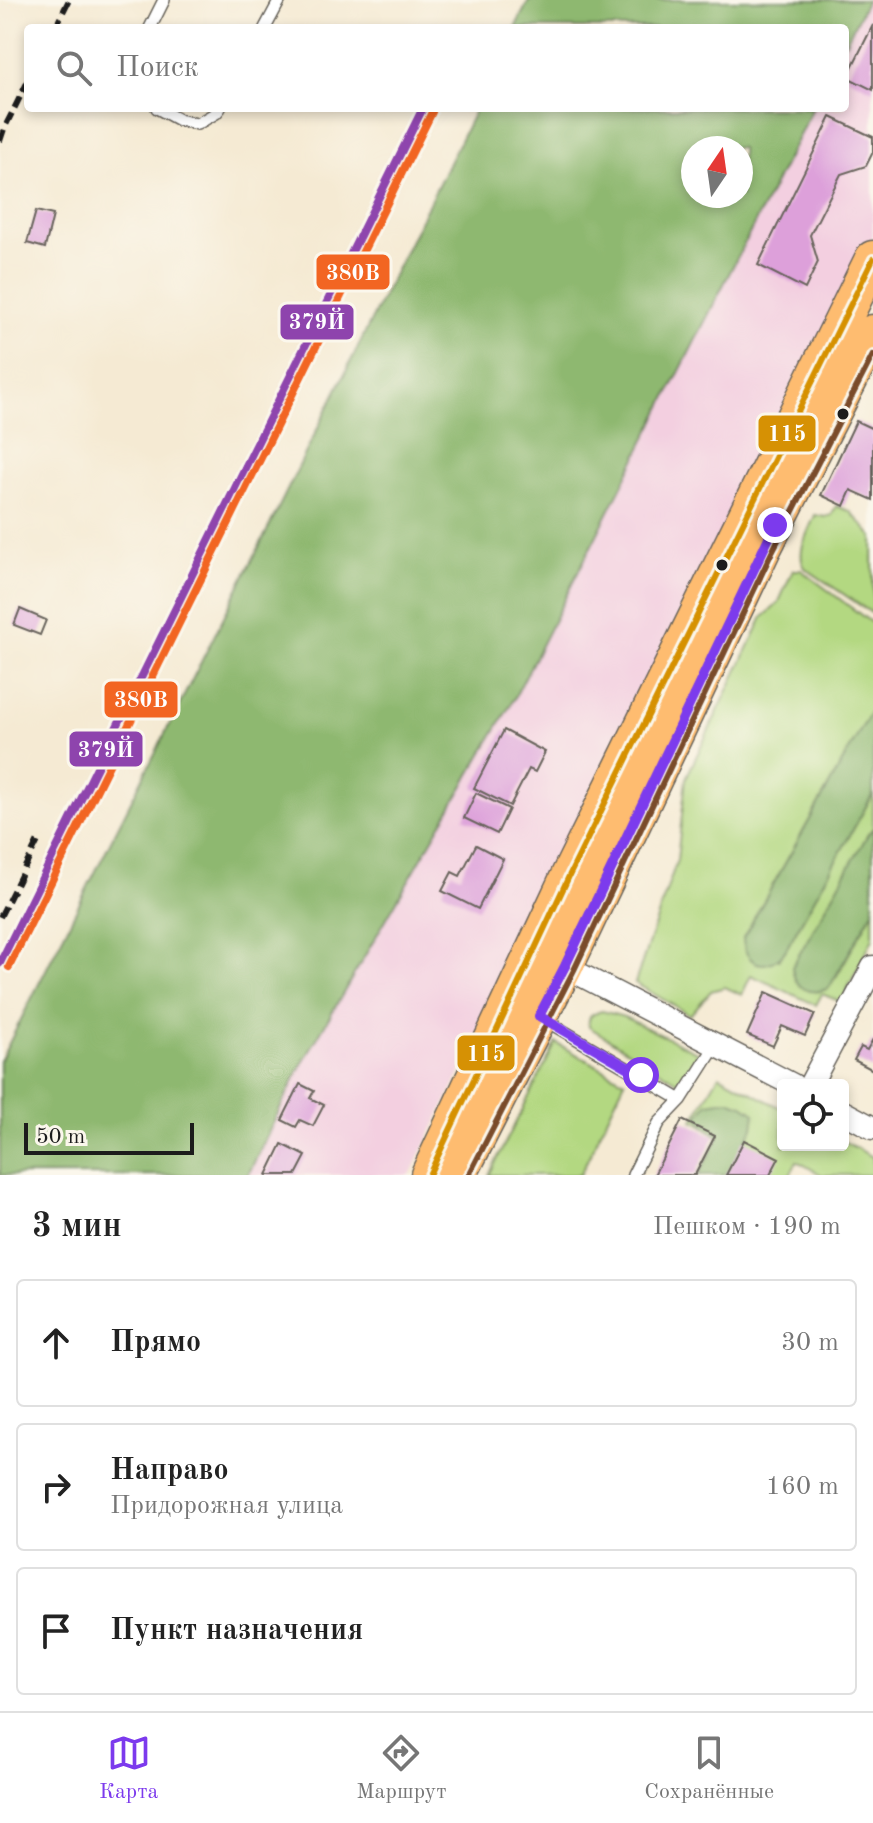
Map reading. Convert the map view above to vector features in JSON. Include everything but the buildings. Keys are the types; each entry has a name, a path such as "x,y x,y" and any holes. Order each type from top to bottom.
{"main road":[{"path":"458,1175 539,1016 549,958 570,874 873,259"},
{"path":"429,1175 549,958 873,333"}],"street":[{"path":"549,958 781,1079"},
{"path":"813,1079 873,967"},
{"path":"849,1115 873,1128"}],"lane":[{"path":"152,24 164,0"},
{"path":"267,24 280,0"},
{"path":"164,112 179,120 197,124 217,112"},
{"path":"539,1016 681,1100"},
{"path":"633,1175 659,1123 681,1100 716,1045"}],"shaded area":[{"path":"867,0 873,0 873,236 410,1175 248,1175 301,1066 515,697 811,112 849,112 849,36"}],"green space":[{"path":"529,0 867,0 849,36 849,24 517,24"},
{"path":"474,112 811,112 515,697 301,1066 248,1175 0,1175 0,1061"},
{"path":"836,506 850,511 873,537 873,614 805,568 802,562 804,542 815,515 832,515"},
{"path":"793,570 801,570 873,624 873,708 743,938 779,959 873,794 873,828 868,834 835,979 873,911 873,938 841,1002 822,994 816,1005 751,975 742,995 725,987 711,991 690,1015 635,983 677,860 686,778 763,617 778,604"},
{"path":"873,708 873,794 785,951 771,962 758,963 748,955 743,938"},
{"path":"873,828 873,911 829,988 822,991 804,989 796,980 792,967"},
{"path":"602,1011 624,1017 703,1055 680,1083 589,1027 591,1016"},
{"path":"556,1043 625,1081 580,1175 489,1175"},
{"path":"719,1075 777,1106 777,1151 849,1151 849,1144 873,1157 873,1175 822,1175 797,1161 790,1175 705,1175 725,1137 693,1120"},
{"path":"728,1100 755,1113 753,1128 727,1175 698,1175 719,1137 704,1126 698,1116 708,1103"}],"railway":[{"path":"57,24 69,0"},
{"path":"0,141 24,89"},
{"path":"0,917 38,841"}],"transit line":[{"name":"379Й","path":"0,963 421,112"},
{"name":"380В","path":"9,967 432,112"},
{"name":"115","path":"429,1175 570,874 873,259"},
{"path":"469,1175 574,970 772,552 873,355"}],"route":[{"path":"641,1075 539,1016 775,525"}]}
